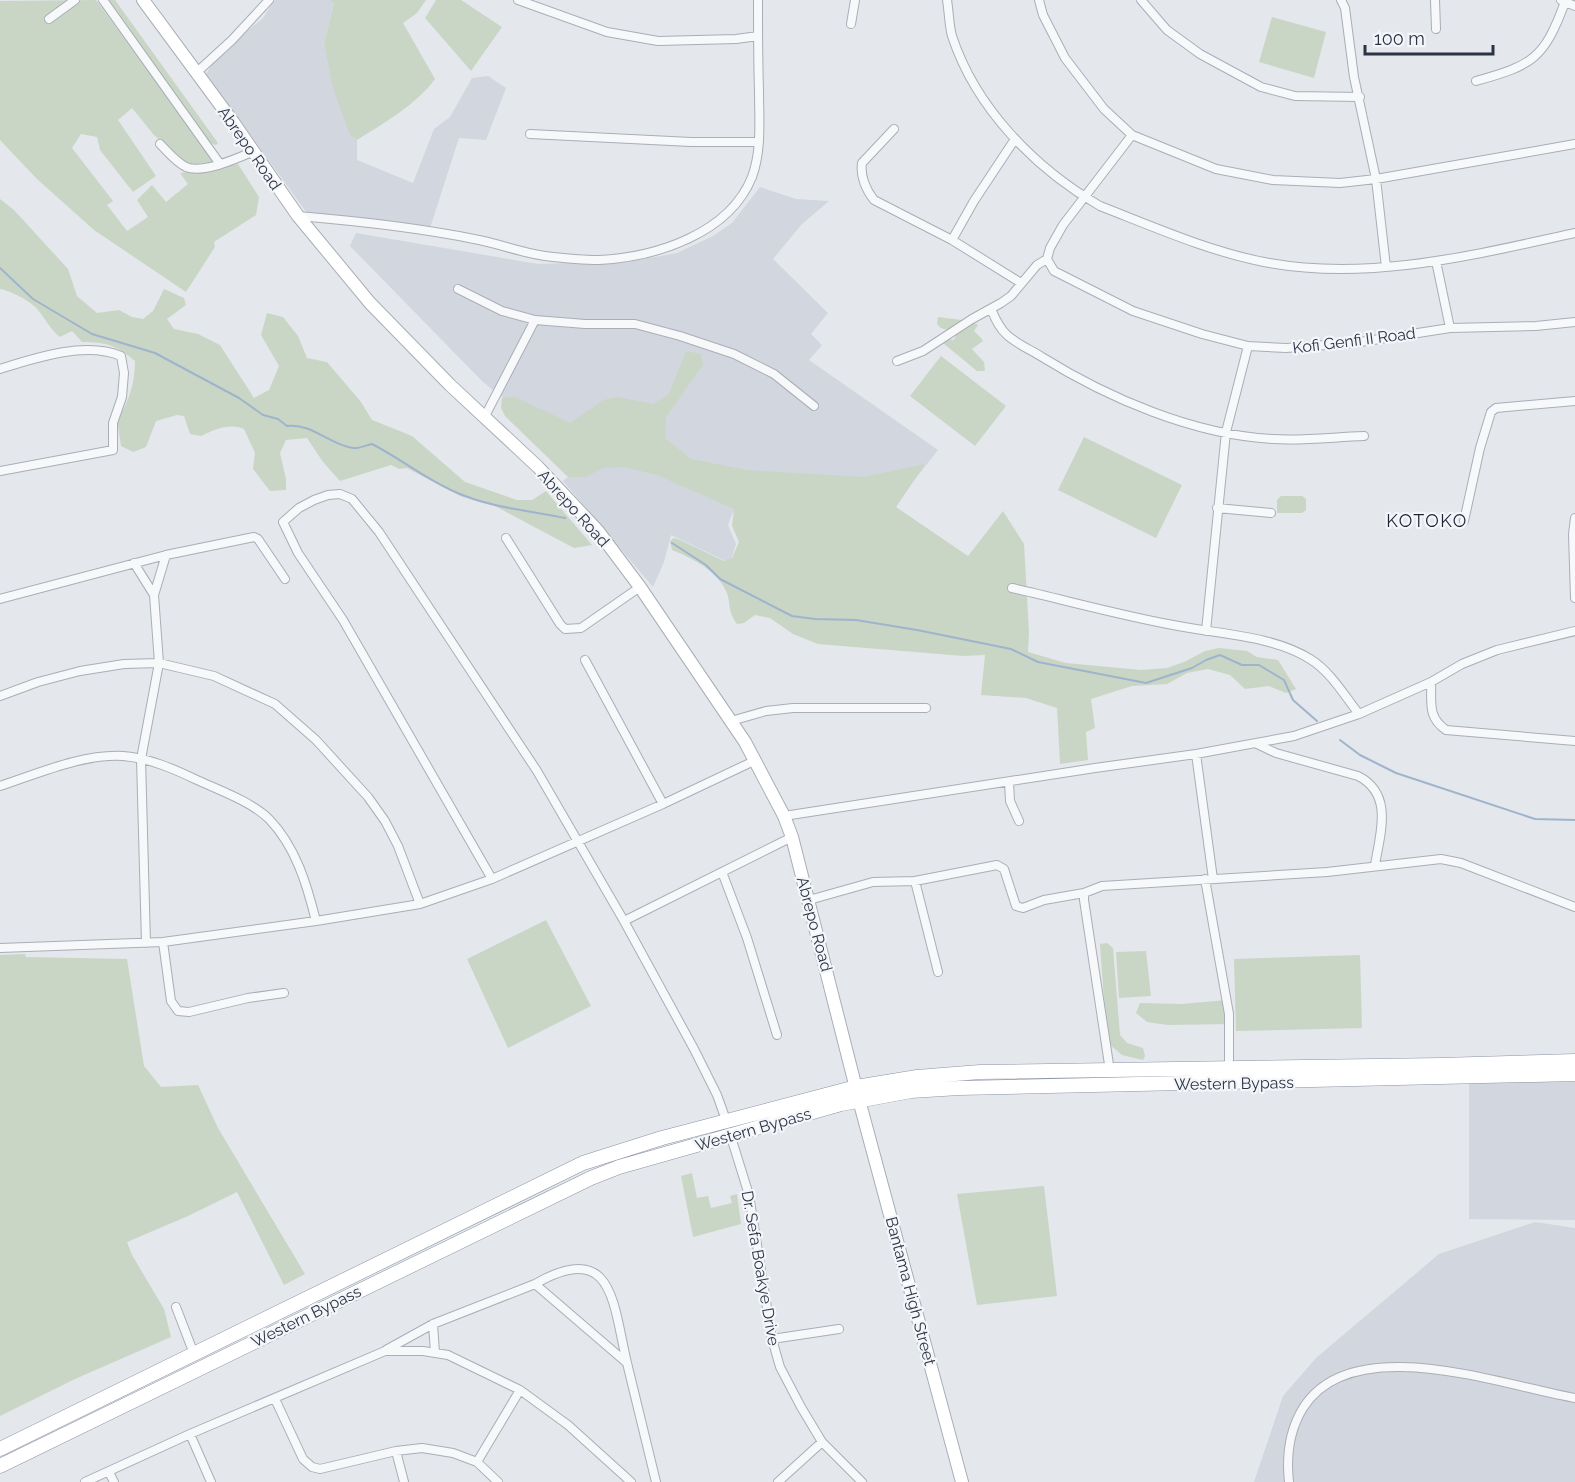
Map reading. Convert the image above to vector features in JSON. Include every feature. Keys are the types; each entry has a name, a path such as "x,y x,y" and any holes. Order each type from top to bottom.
{"highway":[{"name":"Western Bypass","path":"0,1466 581,1182 619,1167 731,1137 857,1094 890,1080 952,1074 1575,1061"},
{"name":"Western Bypass","path":"0,1449 572,1169 613,1152 726,1120 857,1094 959,1088 1575,1074"},
{"path":"572,1169 581,1182"}],"main road":[{"name":"Abrepo Road","path":"143,0 233,122 298,216 370,303 484,418 567,496 598,531 640,586 745,742 784,816 792,837 857,1094"},
{"name":"Bantama High Street","path":"857,1094 962,1482"}],"street":[{"path":"49,19 75,0"},
{"path":"103,0 220,164"},
{"path":"196,74 269,0"},
{"path":"518,0 545,4 607,32 658,41 736,39 758,36"},
{"path":"298,216 363,222 475,239 543,256 598,260 623,257 683,241 711,227 727,213 742,195 752,177 759,142 758,0"},
{"path":"851,24 855,0"},
{"path":"947,0 952,35 972,82 1015,139 1043,165 1085,198 1203,246 1263,262 1309,268 1386,267 1436,261 1575,233"},
{"path":"1039,0 1043,15 1065,58 1104,109 1132,135 1216,169 1273,180 1330,182 1376,179 1575,144"},
{"path":"1140,0 1167,30 1200,54 1261,87 1295,96 1360,97"},
{"path":"1341,0 1346,8 1354,77 1376,179 1386,267"},
{"path":"1434,0 1436,29"},
{"path":"1476,81 1515,70 1530,62 1544,46 1558,21 1562,1 1575,6"},
{"path":"894,129 862,163 861,171 868,192 874,200 952,240 1021,283"},
{"path":"530,134 692,142 759,142"},
{"path":"897,361 923,351 1011,296 1037,265 1047,259 1050,248 1063,225 1132,135"},
{"path":"952,240 974,201 1015,139"},
{"path":"160,144 185,166 194,169 220,164 252,152"},
{"name":"Kofi Genfi II Road","path":"1047,259 1054,271 1133,311 1202,334 1248,346 1286,348 1354,343 1450,328 1536,326 1575,322"},
{"path":"1436,261 1450,328"},
{"path":"458,289 502,311 535,321 635,324 680,336 734,354 774,374 814,406"},
{"path":"991,309 997,323 1008,336 1058,367 1116,396 1175,419 1226,432 1273,439 1364,436"},
{"path":"484,418 535,321"},
{"path":"1206,631 1226,432 1248,346"},
{"path":"0,369 24,361 74,351 112,352 121,356 124,373 122,397 113,423 113,450 0,471"},
{"path":"1464,521 1480,448 1491,412 1496,408 1575,401"},
{"path":"492,879 342,620 298,553 283,522 299,508 314,500 340,494 352,499 379,532 537,771 624,921 694,1049 717,1095 726,1120"},
{"path":"1217,508 1271,513"},
{"path":"1575,518 1573,534 1575,598"},
{"path":"0,599 165,555 254,537 276,562 285,579"},
{"path":"506,538 560,624 566,629 581,628 640,586"},
{"path":"146,943 141,759 159,663 154,595 165,555"},
{"path":"134,563 154,595"},
{"path":"1012,588 1170,625 1269,642 1290,649 1311,660 1329,674 1359,714"},
{"path":"784,816 1196,754 1294,736 1359,714 1431,681 1462,663 1497,650 1575,631"},
{"path":"585,660 663,804"},
{"path":"0,696 38,682 81,671 124,664 159,663 214,676 275,705 316,740 368,797 385,821 398,846 420,904"},
{"path":"1431,681 1432,715 1436,724 1446,730 1575,741"},
{"path":"731,721 766,711 793,708 926,708"},
{"path":"1257,744 1276,753 1358,776 1368,781 1380,799 1383,813 1375,865"},
{"path":"1196,754 1209,879 1229,1014 1229,1069"},
{"path":"0,786 82,759 122,756 141,759 178,771 242,801 268,818 289,844 307,886 316,921"},
{"path":"0,948 163,942 420,904 492,879 663,804 754,761"},
{"path":"1009,782 1010,801 1019,821"},
{"path":"624,921 792,837"},
{"path":"809,900 873,882 915,881 997,865 1004,869 1016,906 1023,908 1044,900 1084,893 1102,886 1327,872 1441,859 1461,863 1575,907"},
{"path":"722,872 747,938 777,1035"},
{"path":"915,881 938,972"},
{"path":"1084,893 1087,927 1110,1071"},
{"path":"163,942 171,1001 178,1011 189,1012 248,998 284,993"},
{"name":"Dr. Sefa Boakye Drive","path":"731,1137 749,1195 772,1339 780,1367 822,1442 862,1482"},
{"path":"85,1482 190,1434 385,1351 433,1324 535,1284 551,1274 570,1268 584,1268 595,1272 610,1292 656,1482"},
{"path":"535,1284 627,1363"},
{"path":"176,1307 194,1354"},
{"path":"433,1324 435,1353"},
{"path":"772,1339 839,1329"},
{"path":"385,1351 435,1353 461,1360 520,1390 568,1425 631,1482"},
{"path":"1289,1482 1289,1444 1294,1423 1308,1400 1326,1384 1352,1372 1386,1367 1434,1369 1575,1398"},
{"path":"477,1462 520,1390"},
{"path":"275,1399 303,1459 312,1467 320,1469 396,1451 437,1449 477,1462 498,1482"},
{"path":"190,1434 211,1482"},
{"path":"778,1482 822,1442"},
{"path":"396,1451 404,1482"},
{"path":"109,1472 114,1482"}],"shaded area":[{"path":"275,0 330,0 334,2 324,43 350,134 357,140 357,160 413,183 434,129 450,117 472,78 488,76 506,88 486,140 459,138 430,228 307,213 206,74 218,55 263,18"},
{"path":"760,187 796,199 829,201 802,224 773,259 828,313 811,334 822,345 809,360 938,450 857,553 733,512 728,525 736,544 730,563 671,535 664,562 653,587 563,481 568,477 585,477 507,401 483,382 350,246 356,233 538,264 632,261 677,253 713,236 732,223"},
{"path":"1469,1082 1575,1082 1575,1220 1469,1219"},
{"path":"1535,1222 1575,1228 1575,1482 1254,1482 1283,1396 1316,1358 1439,1254"}],"green space":[{"path":"96,0 213,160 188,165 154,135 132,108 118,120 156,176 133,192 100,150 97,137 81,134 72,148 113,201 107,205 127,231 148,217 137,200 152,185 166,202 188,184 180,173 238,164 259,197 256,215 214,242 215,247 186,292 94,230 37,179 0,140 0,1"},
{"path":"109,0 115,0 218,143 216,145 207,142"},
{"path":"330,0 426,0 417,13 403,23 435,79 409,105 357,140 350,135 333,88 324,43 334,3"},
{"path":"436,0 461,0 502,27 471,71 425,18"},
{"path":"1272,17 1326,32 1314,78 1259,62"},
{"path":"0,199 14,210 68,269 77,296 97,313 119,310 132,317 143,319 153,311 164,289 184,298 186,305 167,319 174,329 198,334 220,345 254,398 269,390 279,366 261,335 267,313 283,317 298,336 307,358 327,362 361,402 372,420 412,436 465,482 517,500 532,500 546,491 592,545 574,548 493,505 460,496 407,468 399,469 391,465 340,481 323,462 307,438 286,440 280,453 286,490 270,491 253,469 255,453 244,429 238,427 217,429 201,436 190,434 184,416 177,415 156,421 146,447 133,452 121,446 117,420 130,392 135,361 122,351 110,346 82,342 72,331 60,337 31,303 0,289"},
{"path":"938,317 970,321 978,325 974,331 983,341 972,349 984,362 985,371 977,371 943,343 948,339 954,340 957,333 941,328 937,324"},
{"path":"686,351 701,354 703,365 666,417 665,438 691,459 747,470 864,477 925,464 896,507 968,556 1003,511 1024,544 1028,652 1066,663 1141,670 1167,668 1205,651 1219,648 1247,651 1257,657 1278,660 1296,689 1286,693 1269,686 1245,689 1230,675 1208,669 1187,673 1167,684 1132,686 1091,699 1095,728 1086,732 1088,760 1060,764 1057,708 1026,698 981,695 985,655 963,656 818,644 793,634 770,618 755,615 744,623 737,624 731,614 727,593 721,582 702,565 672,550 670,541 674,538 680,540 724,561 732,558 739,542 732,526 734,509 657,475 624,467 603,468 585,477 568,477 505,416 501,408 502,398 515,397 570,423 603,400 618,397 653,404 669,394"},
{"path":"941,356 1006,406 975,446 910,396"},
{"path":"1084,437 1182,485 1156,538 1058,490"},
{"path":"1281,496 1302,496 1306,499 1306,510 1302,513 1277,513 1277,500"},
{"path":"546,920 591,1006 508,1048 467,959"},
{"path":"1107,943 1113,948 1120,1035 1127,1043 1143,1048 1145,1056 1143,1060 1122,1055 1109,1044 1100,944"},
{"path":"1146,951 1151,996 1119,998 1116,952"},
{"path":"25,954 26,957 127,959 144,1066 161,1087 198,1085 218,1128 305,1274 284,1285 237,1192 127,1242 132,1255 164,1309 171,1337 75,1379 0,1416 0,955"},
{"path":"1360,955 1362,1028 1236,1031 1234,959"},
{"path":"1227,1000 1233,1011 1232,1024 1168,1025 1147,1022 1136,1013 1140,1003 1182,1004"},
{"path":"692,1173 697,1198 708,1196 711,1208 732,1203 730,1196 737,1194 741,1224 693,1237 681,1176"},
{"path":"1044,1186 1057,1296 977,1305 957,1194"}],"waterway":[{"path":"0,268 33,299 92,334 155,353 239,398 263,415 278,419 287,426 305,428 336,443 353,448 372,444 440,485 477,500 565,518"},
{"path":"672,543 706,565 720,579 792,616 856,620 917,630 1011,649 1038,662 1146,683 1192,668 1220,655 1242,665 1259,665 1284,680 1293,700 1317,721"},
{"path":"1340,740 1360,755 1396,773 1535,819 1575,820"}],"district":[{"name":"KOTOKO","path":"1427,521"}]}
